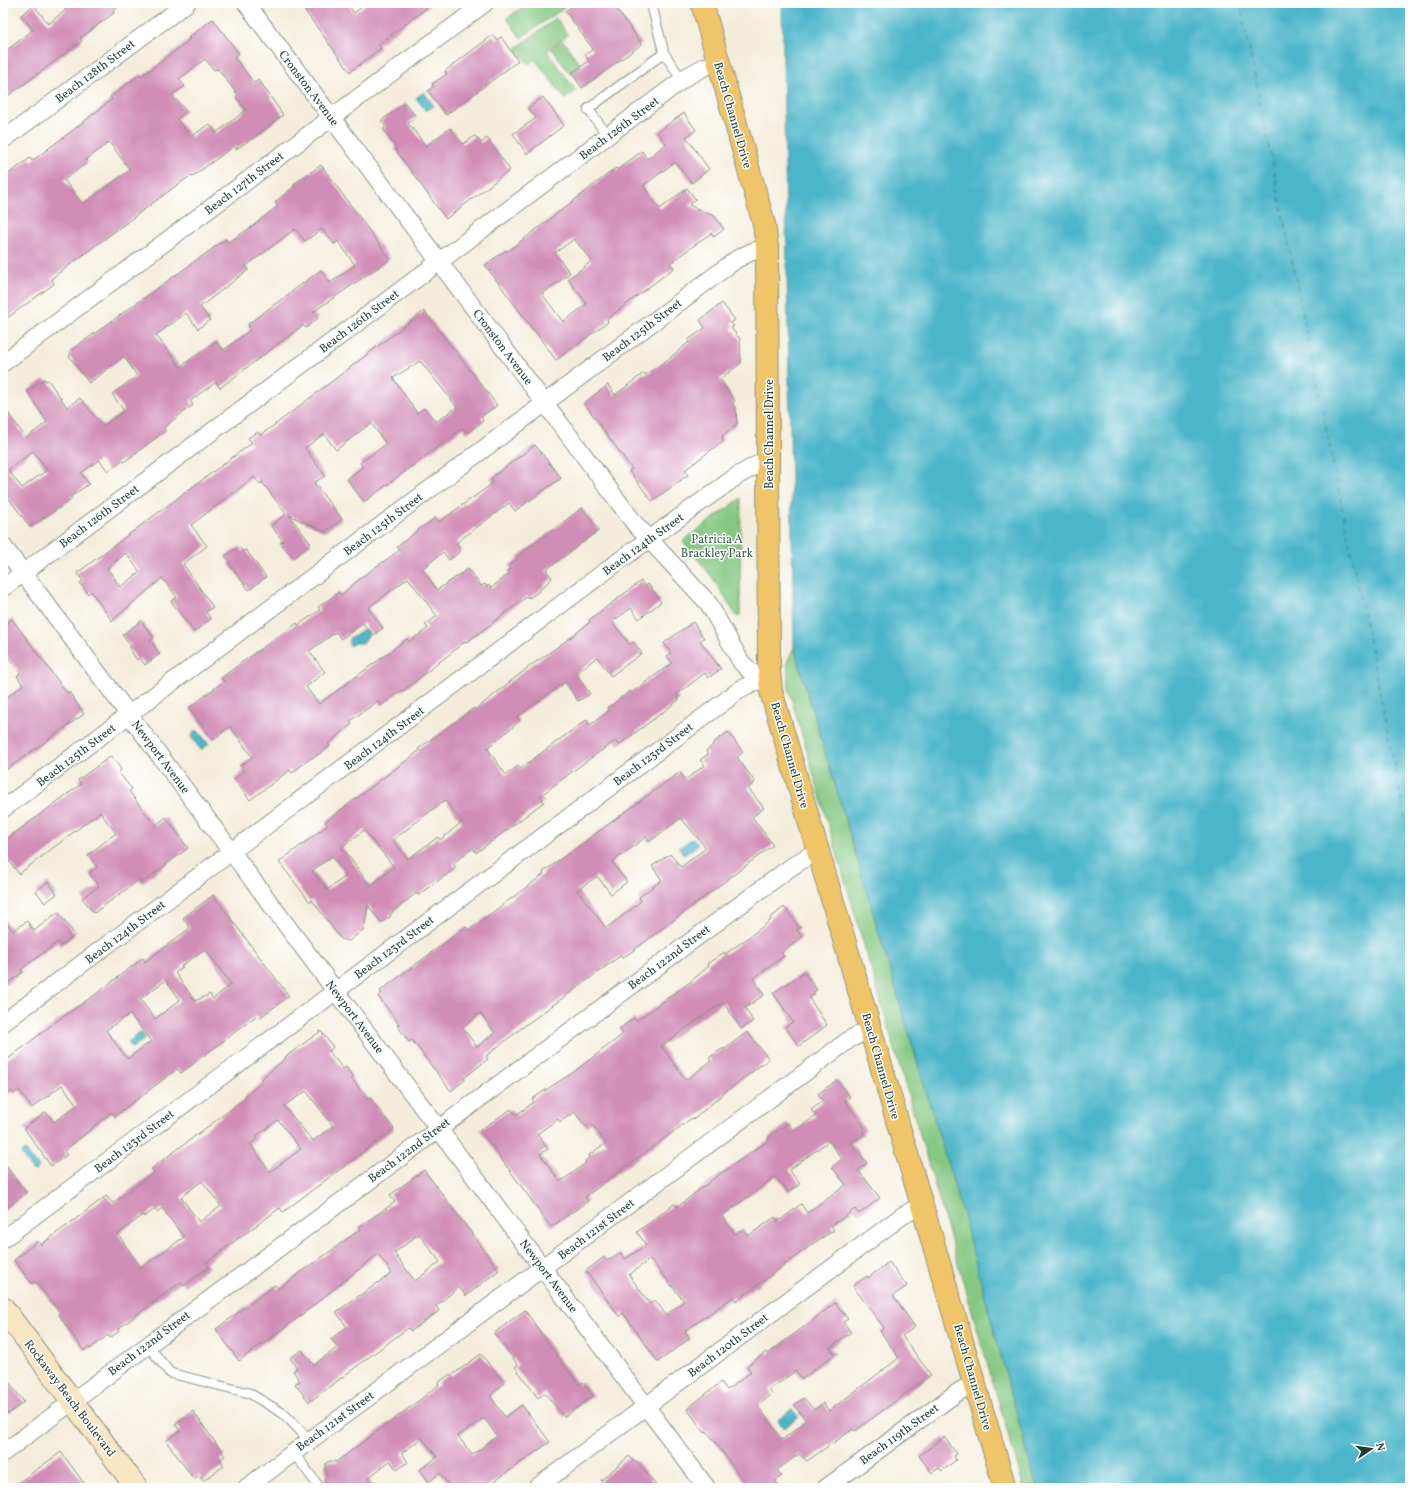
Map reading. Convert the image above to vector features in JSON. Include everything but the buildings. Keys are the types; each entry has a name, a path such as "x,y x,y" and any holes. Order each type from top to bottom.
{"main road":[{"name":"Beach Channel Drive","path":"702,3 764,224 768,247 769,680 774,702 1005,1488"}],"street":[{"name":"Beach 128th Street","path":"3,140 187,3"},
{"name":"Cronston Avenue","path":"246,3 648,540 709,604 746,668 769,680"},
{"name":"Beach 127th Street","path":"3,363 484,3"},
{"name":"Beach 126th Street","path":"3,588 682,80 697,70 719,62"},
{"name":"Beach 125th Street","path":"3,809 737,259 751,252 768,247"},
{"name":"Beach 124th Street","path":"3,1023 648,540 737,476 769,458"},
{"name":"Newport Avenue","path":"3,546 707,1488"},
{"name":"Beach 123rd Street","path":"3,1239 740,689 754,683 769,680"},
{"name":"Beach 122nd Street","path":"3,1453 147,1344 791,867 818,850"},
{"name":"Beach 121st Street","path":"246,1488 309,1440 543,1269 850,1039 870,1029"},
{"name":"Beach 120th Street","path":"536,1488 902,1216 922,1204"},
{"name":"Rockaway Beach Boulevard","path":"3,1308 137,1488"},
{"name":"Beach 119th Street","path":"826,1488 954,1394 974,1382"}],"lane":[{"path":"651,3 664,53 682,80"},
{"path":"608,136 588,109 664,53"},
{"path":"147,1344 170,1373 249,1392 284,1414 309,1440"},
{"path":"293,1452 320,1488"}],"green space":[{"path":"528,3 562,3 565,7 521,38 507,18"},
{"path":"556,18 568,35 547,51 576,91 565,99 535,59 528,64 516,48"},
{"path":"563,41 581,65 570,74 552,49"},
{"name":"Patricia A Brackley Park","path":"741,498 740,616 737,617 712,577 683,541"},
{"path":"794,647 962,1212 1037,1488 1024,1488 789,691 787,662"}],"water":[{"path":"782,3 1410,3 1410,1488 1037,1488 962,1212 794,647"},
{"path":"424,92 434,106 426,111 416,98"},
{"path":"363,629 367,630 369,634 363,643 354,643 350,646 349,638 355,636"},
{"path":"195,731 198,731 209,744 201,750 191,737"},
{"path":"693,838 698,845 684,855 679,848"},
{"path":"141,1032 146,1038 132,1048 128,1042"},
{"path":"25,1150 38,1165 38,1168 35,1171 32,1170 21,1154"},
{"path":"792,1409 798,1418 783,1428 778,1420"}],"ferry route":[{"path":"1240,3 1410,843"}]}
